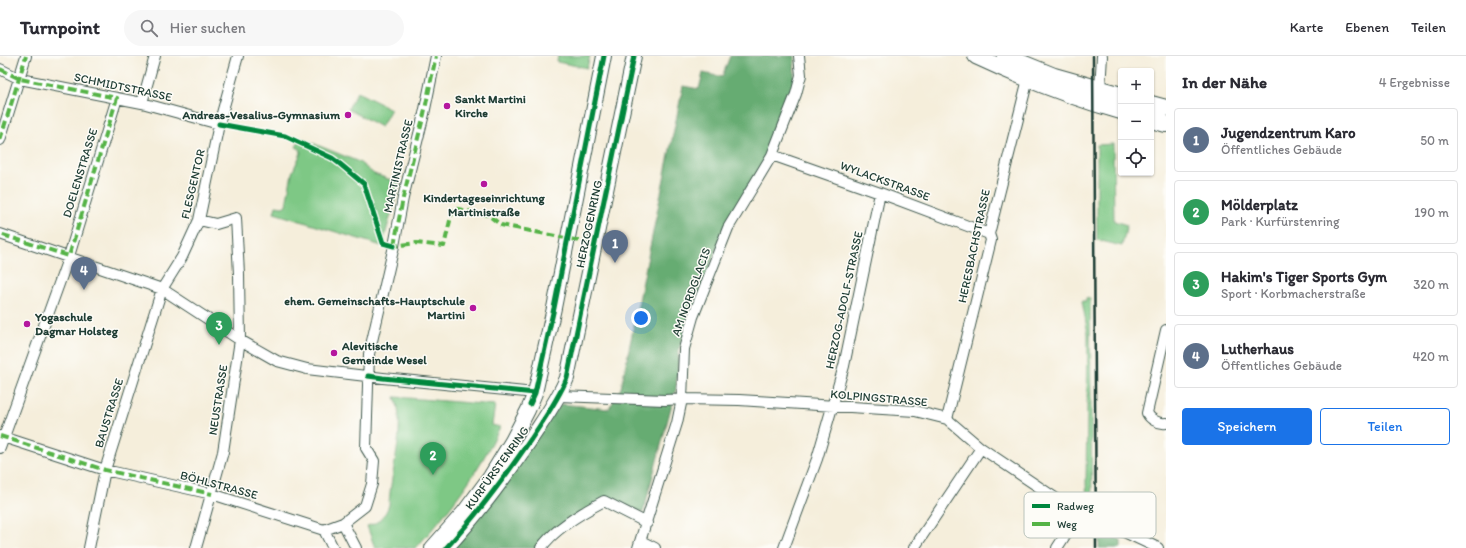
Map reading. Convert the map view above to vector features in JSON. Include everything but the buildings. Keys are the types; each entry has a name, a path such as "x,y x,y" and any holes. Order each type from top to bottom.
{"main road":[{"name":"HERZOGENRING","path":"535,393 554,308 604,56"},
{"name":"HERZOGENRING","path":"559,396 567,378 634,56"},
{"path":"976,56 1028,79 1099,97 1118,95"},
{"path":"1005,56 1054,76 1099,97 1118,109"},
{"path":"1154,105 1166,108"},
{"path":"1154,121 1166,124"},
{"path":"535,393 559,396"},
{"name":"KURFÜRSTENRING","path":"432,548 464,512 490,477 512,441 535,393"},
{"name":"KURFÜRSTENRING","path":"446,548 473,519 513,466 559,396"}],"street":[{"path":"0,140 26,56"},
{"path":"142,103 155,56"},
{"name":"FLESGENTOR","path":"162,289 182,257 199,220 220,124 238,56"},
{"name":"MARTINISTRASSE","path":"324,530 343,523 365,506 372,484 374,461 366,448 369,354 436,56"},
{"name":"AM NORDGLACIS","path":"640,544 678,423 682,399 684,349 693,317 728,228 772,155 796,94 801,75 799,56"},
{"path":"1099,97 1102,56"},
{"name":"SCHMIDTSTRASSE","path":"0,69 20,79 142,103 220,124"},
{"name":"HERESBACHSTRASSE","path":"946,418 990,240 989,234 1028,79"},
{"name":"DOELENSTRASSE","path":"0,448 2,437 69,256 117,98"},
{"name":"WYLACKSTRASSE","path":"772,155 880,193 989,234"},
{"name":"HERZOG-ADOLF-STRASSE","path":"784,548 818,459 833,407 844,366 880,193"},
{"name":"NEUSTRASSE","path":"196,548 223,452 240,340 240,274 236,218 216,224 199,220"},
{"path":"0,234 69,256 162,289 240,340 277,361 307,369 535,393"},
{"name":"BAUSTRASSE","path":"89,548 105,470 162,289"},
{"path":"1166,330 1147,412 1150,418 1162,424 1166,423"},
{"name":"KOLPINGSTRASSE","path":"559,396 665,400 739,400 915,411 946,418 981,448 1046,492"},
{"name":"BÖHLSTRASSE","path":"2,437 105,470 212,494 324,530"},
{"path":"914,548 981,448"},
{"path":"541,548 547,540 559,530 604,501 647,523"},
{"path":"343,523 356,548"},
{"path":"324,530 333,548"},
{"path":"1057,548 1063,538"},
{"name":"KOLPINGSTRASSE","path":"1137,538 1158,548"},
{"path":"640,544 655,548"}],"green space":[{"path":"558,56 590,56 587,68 557,62"},
{"path":"730,56 795,56 794,80 789,102 768,154 725,226 679,349 676,389 643,513 605,497 538,548 451,548 561,404 609,409 621,388 683,86 699,89 703,73 722,77"},
{"path":"357,92 391,109 381,127 348,109"},
{"path":"300,138 359,162 374,174 400,183 382,246 274,213 276,206 283,207 286,205 292,173 301,153 300,149 296,147"},
{"path":"1113,144 1114,221 1127,225 1122,246 1097,240 1097,145"},
{"path":"1086,298 1090,299 1092,492 1086,492 1086,482 1088,334 1082,301 1086,301"},
{"path":"395,397 495,405 492,425 500,427 483,460 473,475 440,520 416,548 375,548 367,526 381,519 389,505 399,437 398,410"},
{"path":"1099,538 1117,538 1121,540 1121,548 1099,548"}],"railway":[{"path":"1093,56 1096,492"},
{"path":"1096,538 1096,548"}],"marked path":[{"path":"0,140 26,56"},
{"path":"394,246 403,198 424,114 436,56"},
{"path":"0,69 20,79 117,98 69,256 0,234"},
{"path":"391,245 394,246 416,243 444,246 453,208 488,215 501,225 595,244"},
{"path":"0,436 105,470 212,494"}],"cycle path":[{"path":"530,404 535,393 554,308 604,56"},
{"path":"446,548 491,495 531,439 559,394 567,378 634,56"},
{"path":"219,124 285,136 332,158 364,184 383,243 394,246"},
{"path":"368,376 535,393"}],"place":[{"name":"Sankt Martini Kirche","path":"447,106"},
{"name":"Andreas-Vesalius-Gymnasium","path":"348,115"},
{"name":"Kindertageseinrichtung Martinistraße","path":"484,184"},
{"name":"Jugendzentrum Karo","path":"615,263"},
{"name":"Lutherhaus","path":"84,290"},
{"name":"ehem. Gemeinschafts-Hauptschule Martini","path":"473,308"},
{"name":"Yogaschule Dagmar Holsteg","path":"27,324"},
{"name":"Hakim's Tiger Sports Gym","path":"219,345"},
{"name":"Alevitische Gemeinde Wesel","path":"334,353"},
{"name":"Mölderplatz","path":"433,475"}]}
